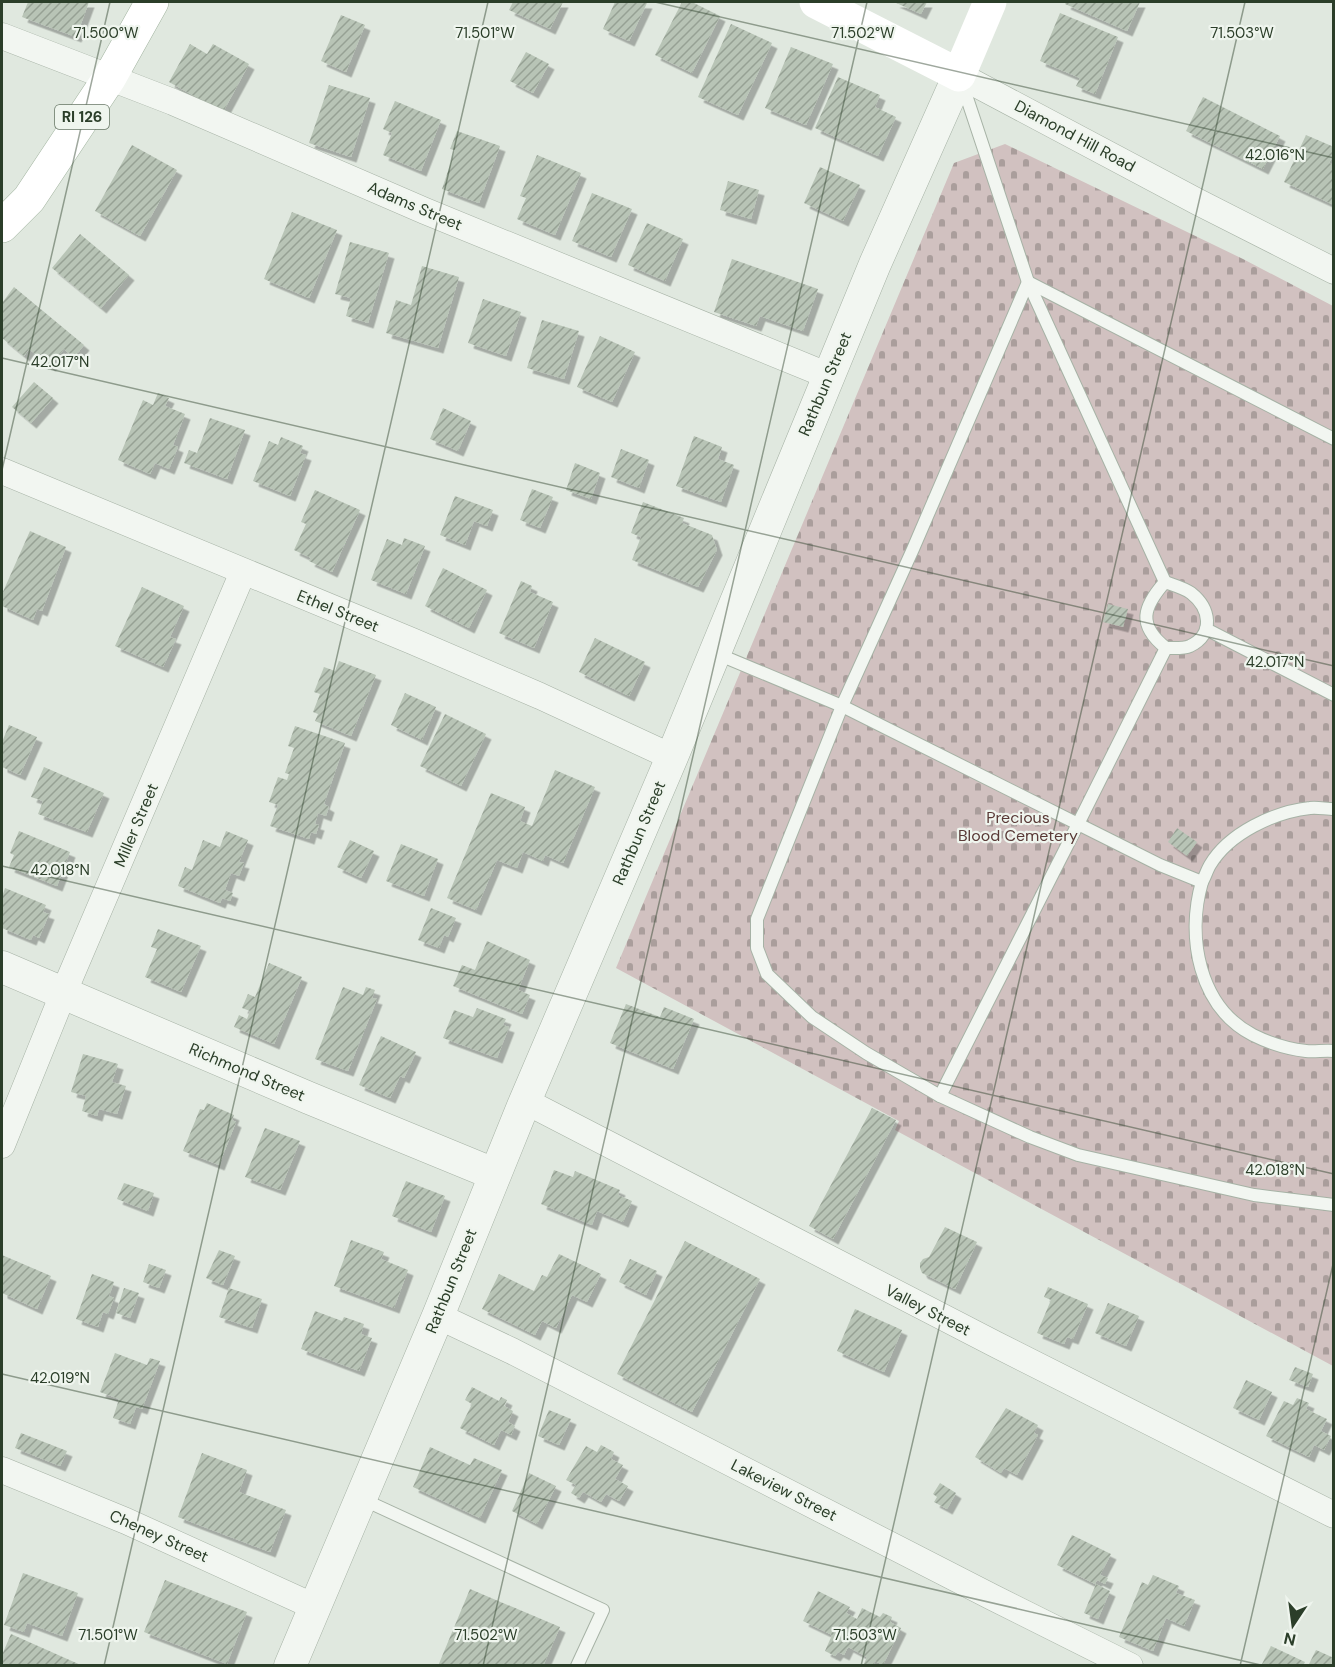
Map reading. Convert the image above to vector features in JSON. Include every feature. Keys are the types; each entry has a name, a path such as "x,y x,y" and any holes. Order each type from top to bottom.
{"main road":[{"name":"RI 126","path":"2,226 29,199 110,77 152,2"},
{"name":"Diamond Hill Road","path":"816,2 959,75"},
{"name":"Rathbun Street","path":"959,75 990,2"}],"street":[{"name":"Adams Street","path":"2,36 110,77 425,211 829,376"},
{"name":"Diamond Hill Road","path":"959,75 1198,202 1334,271"},
{"name":"Rathbun Street","path":"290,1665 438,1316 494,1174 672,757 875,264 959,75"},
{"name":"Ethel Street","path":"2,471 519,687 672,757"},
{"name":"Miller Street","path":"2,1145 63,994 243,572"},
{"name":"Richmond Street","path":"2,968 494,1174"},
{"name":"Valley Street","path":"525,1101 995,1344 1334,1515"},
{"name":"Lakeview Street","path":"438,1316 512,1351 992,1597 1130,1665"},
{"name":"Cheney Street","path":"2,1470 137,1526 315,1607"}],"lane":[{"path":"959,75 1028,282 1165,582 1189,591 1208,613 1206,629 1199,640 1188,647 1166,648 1154,638 1147,623 1147,610 1152,597 1165,582"},
{"path":"1028,282 1334,439"},
{"path":"1028,282 913,549 842,706 757,919 757,948 767,974 812,1017 866,1053 940,1096 1030,1137 1078,1155 1254,1195 1334,1204"},
{"path":"1206,629 1334,695"},
{"path":"940,1096 1166,648"},
{"path":"715,652 842,706 1160,865 1202,882"},
{"path":"1333,1050 1306,1051 1280,1046 1252,1035 1228,1018 1210,994 1198,958 1196,927 1202,882 1211,863 1229,843 1253,826 1282,814 1311,807 1334,810"},
{"path":"360,1499 603,1610 578,1665"}],"green space":[{"name":"Precious Blood Cemetery","path":"1005,144 1243,259 1333,306 1333,1366 895,1130 899,1121 616,968 954,163"}],"building":[{"path":"28,2 89,2 76,37 22,17"},
{"path":"513,2 563,2 550,29 509,10"},
{"path":"615,2 647,3 629,41 603,29"},
{"path":"682,2 692,2 720,16 692,73 655,55"},
{"path":"894,2 927,2 921,14"},
{"path":"1066,2 1140,2 1127,31 1065,4"},
{"path":"1060,13 1118,37 1095,94 1076,86 1080,78 1040,61"},
{"path":"341,15 365,25 346,72 321,61"},
{"path":"731,24 772,43 738,115 698,97"},
{"path":"190,44 207,54 213,44 249,64 223,112 169,82"},
{"path":"791,47 833,64 806,125 765,108"},
{"path":"526,52 549,64 533,93 510,81"},
{"path":"838,77 880,95 875,107 896,117 878,156 815,128"},
{"path":"329,85 370,98 351,157 309,143"},
{"path":"1203,97 1280,136 1263,169 1186,131"},
{"path":"395,101 441,120 421,171 383,155 392,133 383,129"},
{"path":"457,131 500,146 479,203 442,189 455,150 450,149"},
{"path":"1306,135 1334,147 1334,154 1329,163 1334,165 1334,205 1284,182"},
{"path":"132,145 177,170 140,236 95,211"},
{"path":"537,155 581,173 555,235 517,219 526,198 520,196"},
{"path":"820,167 860,185 843,221 804,203"},
{"path":"728,181 759,190 751,219 720,210"},
{"path":"592,193 632,209 611,257 572,241"},
{"path":"292,212 337,230 309,298 264,279"},
{"path":"647,223 683,239 665,281 628,265"},
{"path":"80,234 129,275 101,308 52,268"},
{"path":"350,242 389,253 368,323 346,316 351,298 335,294"},
{"path":"732,259 818,289 803,331 760,316 756,326 714,312"},
{"path":"422,266 459,277 438,348 386,333 396,300 411,305"},
{"path":"14,287 84,345 74,358 64,349 50,366 29,349 24,356 2,338 2,303"},
{"path":"483,299 521,312 506,356 468,343"},
{"path":"542,320 579,331 564,379 527,368"},
{"path":"600,336 635,352 612,402 577,387"},
{"path":"34,382 53,398 31,423 12,407"},
{"path":"158,393 169,398 165,406 185,414 173,445 178,447 169,469 155,463 150,474 118,460 143,400 153,405"},
{"path":"443,408 471,421 458,451 430,439"},
{"path":"210,418 245,430 227,479 184,463 189,450 197,453"},
{"path":"694,436 722,447 718,459 734,465 721,502 676,486"},
{"path":"281,437 303,446 300,453 306,455 290,496 253,481 269,441 278,445"},
{"path":"621,449 649,460 639,488 611,477"},
{"path":"575,463 600,473 591,499 566,490"},
{"path":"532,489 553,497 540,528 520,520"},
{"path":"315,490 360,510 332,572 309,561 311,558 294,550 306,524 301,522"},
{"path":"455,496 493,510 487,526 474,521 465,545 440,535"},
{"path":"643,502 684,518 682,523 712,535 717,550 698,587 632,560 641,537 631,533"},
{"path":"30,531 66,547 42,611 37,609 33,620 2,606 2,594"},
{"path":"404,538 425,546 406,594 371,580 387,539 402,545"},
{"path":"443,568 487,590 469,628 425,606"},
{"path":"521,581 532,586 530,592 553,602 534,648 499,633"},
{"path":"142,587 184,606 170,637 176,639 163,667 115,646"},
{"path":"1108,604 1128,609 1123,627 1103,622"},
{"path":"595,638 645,662 629,696 579,672"},
{"path":"339,661 376,675 351,736 315,721 318,714 313,712 320,694 314,692 324,667 335,671"},
{"path":"405,693 436,707 422,740 391,725"},
{"path":"445,714 486,734 461,786 420,766"},
{"path":"9,725 37,737 20,775 2,767 2,742"},
{"path":"295,726 345,743 324,804 329,807 326,816 318,813 315,824 319,825 316,834 311,832 309,839 270,826 278,805 269,802 278,777 287,780 289,774 285,773 294,748 288,746"},
{"path":"44,767 104,793 87,832 38,814 43,801 31,797"},
{"path":"555,770 595,787 563,863 545,855 543,861 523,852 517,868 497,860 476,910 447,898 491,793 525,807 520,821 532,826"},
{"path":"1177,828 1197,842 1187,856 1168,842"},
{"path":"19,831 70,852 57,886 9,867 14,855 10,853"},
{"path":"226,831 248,840 239,862 244,863 239,876 231,873 225,890 233,893 230,901 222,898 220,903 178,886 185,867 192,870 203,840 220,847"},
{"path":"350,840 374,851 361,878 337,867"},
{"path":"401,844 438,859 424,896 386,881"},
{"path":"5,888 46,905 43,912 49,914 39,938 33,935 31,940 2,928 2,897"},
{"path":"431,908 456,918 448,937 444,935 439,948 418,940"},
{"path":"158,929 201,946 181,992 145,977 157,949 151,947"},
{"path":"487,941 530,960 518,990 530,995 522,1014 453,986 462,965 475,970"},
{"path":"269,963 302,977 274,1044 234,1027 239,1015 247,1019 250,1011 242,1008 248,994 255,997"},
{"path":"343,987 363,995 366,987 375,990 372,998 377,999 348,1071 315,1059"},
{"path":"626,1004 660,1017 664,1007 694,1019 673,1069 610,1043"},
{"path":"477,1008 506,1019 503,1025 509,1027 497,1058 443,1038 454,1010 473,1017"},
{"path":"381,1036 416,1052 404,1078 400,1076 390,1098 359,1085"},
{"path":"83,1054 118,1064 112,1082 126,1086 117,1114 99,1109 97,1116 82,1111 86,1096 71,1092"},
{"path":"207,1103 234,1115 232,1120 236,1122 219,1165 183,1151 200,1109 204,1110"},
{"path":"872,1108 896,1120 833,1239 809,1226"},
{"path":"265,1128 300,1141 280,1190 245,1177"},
{"path":"554,1170 573,1177 575,1171 620,1190 618,1195 632,1201 623,1222 597,1211 592,1225 541,1204"},
{"path":"406,1181 445,1196 431,1232 392,1216"},
{"path":"124,1183 154,1193 148,1211 117,1199"},
{"path":"945,1227 977,1242 955,1289 922,1273 920,1268 920,1263 929,1257"},
{"path":"351,1240 384,1252 381,1259 408,1270 394,1308 334,1286"},
{"path":"685,1241 760,1279 692,1412 617,1374"},
{"path":"219,1250 235,1256 223,1285 206,1278"},
{"path":"559,1254 601,1274 587,1302 572,1295 556,1328 542,1321 535,1335 482,1309 499,1274 534,1291 542,1275 547,1277"},
{"path":"2,1255 51,1276 37,1309 2,1293"},
{"path":"630,1259 657,1271 646,1295 619,1282"},
{"path":"149,1264 166,1270 159,1288 143,1282"},
{"path":"92,1274 114,1282 109,1296 114,1298 108,1314 103,1312 98,1327 76,1319"},
{"path":"1048,1287 1088,1304 1073,1339 1067,1337 1064,1344 1037,1333 1051,1300 1044,1297"},
{"path":"124,1288 139,1293 130,1318 116,1313"},
{"path":"229,1288 262,1299 252,1328 219,1317"},
{"path":"1108,1303 1139,1316 1126,1346 1095,1333"},
{"path":"855,1309 902,1330 884,1372 837,1351"},
{"path":"315,1311 342,1321 344,1317 364,1324 361,1334 372,1338 359,1371 301,1349"},
{"path":"115,1353 147,1365 150,1358 160,1361 142,1409 136,1407 130,1424 113,1418 119,1399 100,1392"},
{"path":"1295,1367 1313,1374 1308,1387 1289,1380"},
{"path":"1246,1380 1272,1392 1259,1420 1233,1408"},
{"path":"472,1387 499,1401 501,1397 507,1400 504,1406 513,1411 508,1422 515,1426 511,1435 501,1430 494,1445 460,1428 472,1404 465,1400"},
{"path":"1297,1398 1309,1403 1306,1409 1327,1419 1321,1431 1331,1436 1324,1450 1314,1445 1309,1457 1266,1436 1284,1401 1293,1405"},
{"path":"1006,1408 1038,1425 1034,1433 1038,1435 1017,1475 1004,1468 1001,1473 975,1457"},
{"path":"549,1410 571,1419 559,1445 538,1436"},
{"path":"21,1433 67,1451 60,1466 15,1448"},
{"path":"601,1445 614,1452 611,1459 623,1465 615,1479 628,1486 619,1501 606,1494 601,1502 583,1492 579,1498 571,1493 576,1485 566,1480 586,1446 597,1452"},
{"path":"430,1447 470,1465 474,1458 502,1470 480,1518 413,1487"},
{"path":"202,1453 247,1470 239,1492 286,1510 270,1552 178,1517"},
{"path":"529,1473 556,1486 537,1524 512,1511"},
{"path":"940,1483 956,1493 947,1509 934,1502 937,1497 933,1494"},
{"path":"1072,1535 1111,1554 1100,1575 1108,1578 1105,1584 1097,1580 1095,1584 1057,1565"},
{"path":"23,1573 78,1593 62,1636 27,1623 24,1632 4,1625"},
{"path":"1153,1575 1179,1586 1176,1593 1195,1600 1184,1626 1166,1618 1153,1651 1119,1637 1142,1582 1148,1585"},
{"path":"165,1580 247,1612 227,1664 144,1632"},
{"path":"1096,1584 1110,1591 1098,1619 1084,1613"},
{"path":"470,1589 560,1627 543,1666 438,1666"},
{"path":"818,1591 850,1607 846,1613 857,1619 862,1608 880,1617 883,1613 892,1617 890,1622 901,1628 883,1665 875,1661 873,1666 863,1666 867,1657 848,1647 844,1655 838,1652 835,1656 825,1651 832,1635 803,1621"},
{"path":"11,1634 83,1666 2,1666 2,1655"},
{"path":"1271,1646 1305,1662 1303,1666 1261,1666"},
{"path":"1316,1650 1334,1658 1334,1666 1308,1666"}]}
